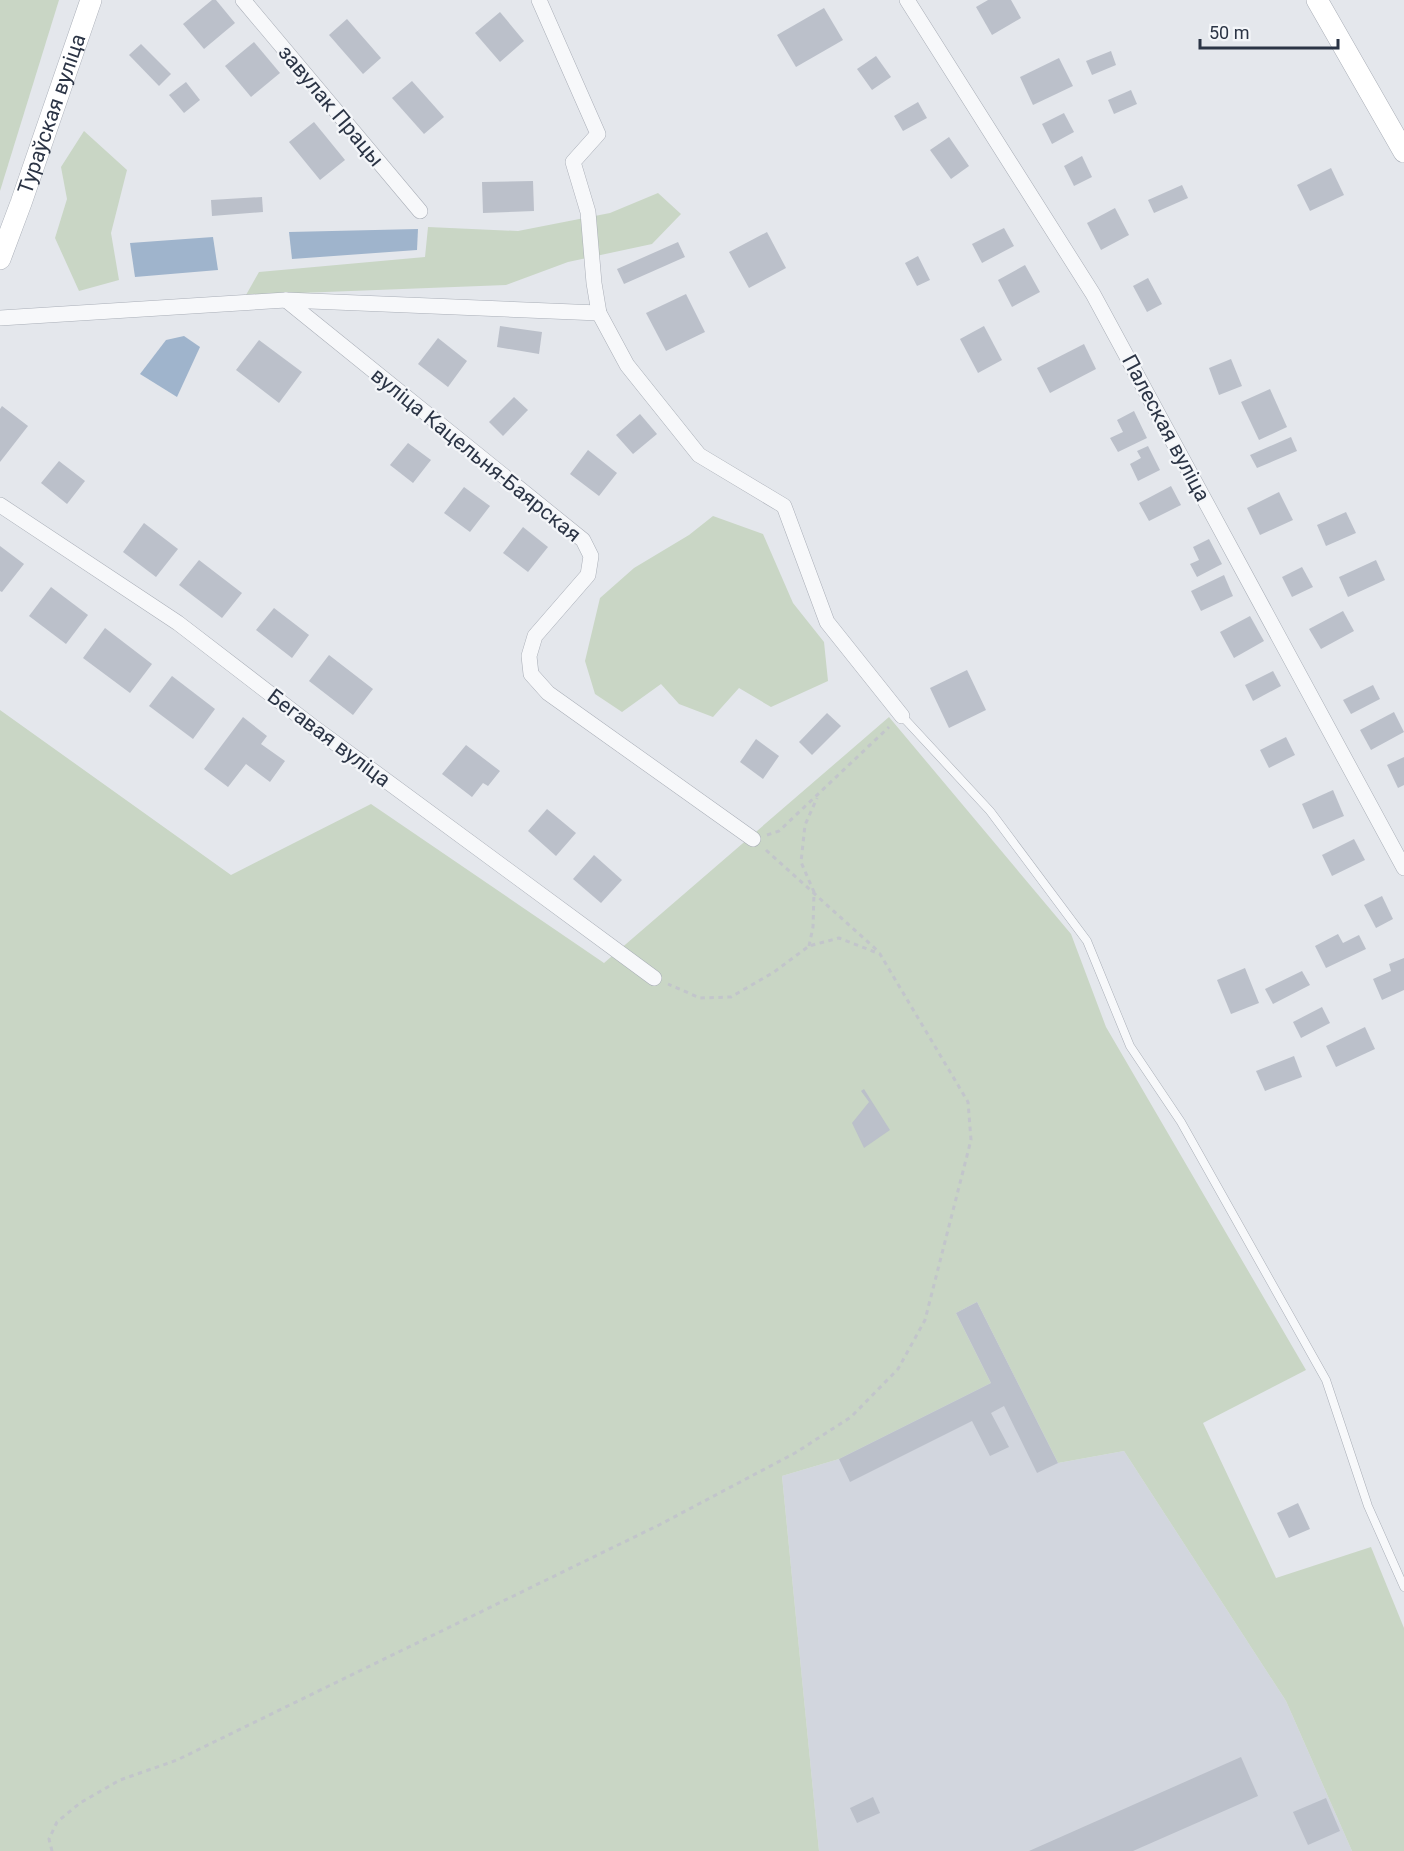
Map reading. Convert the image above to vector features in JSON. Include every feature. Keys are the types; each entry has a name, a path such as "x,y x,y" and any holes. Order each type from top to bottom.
{"street":[{"name":"Тураўская вуліца","path":"0,259 91,0"},
{"name":"завулак Працы","path":"243,0 420,211"},
{"path":"539,0 598,134 573,162 588,212 594,284 599,313 627,365 699,455 784,506 827,622 902,716"},
{"name":"Палеская вуліца","path":"907,0 1093,294 1404,868"},
{"path":"1317,0 1404,152"},
{"path":"0,318 286,300 599,313"},
{"name":"вуліца Кацельня-Баярская","path":"286,300 583,540 591,556 588,575 535,636 529,656 531,674 548,693 753,839"},
{"name":"Бегавая вуліца","path":"0,505 178,623 312,726 654,978"}],"lane":[{"path":"902,716 990,811 1087,941 1130,1046 1182,1122 1326,1380 1368,1506 1404,1587"}],"path":[{"path":"753,839 779,831 902,716"},
{"path":"809,946 813,927 814,892 801,862 805,825 818,795"},
{"path":"52,1851 49,1839 57,1822 80,1803 120,1780 177,1760 659,1525 795,1453 851,1417 898,1369 925,1320 971,1140 968,1101 880,954 753,839"},
{"path":"654,978 700,998 731,997 774,972 809,946 839,938 880,954"}],"shaded area":[{"path":"977,1302 1058,1463 1124,1451 1286,1701 1352,1851 819,1851 782,1476 839,1459 991,1383 956,1313"}],"green space":[{"path":"0,0 59,0 0,191"},
{"path":"84,131 127,170 111,233 119,280 79,291 55,238 67,199 61,167"},
{"path":"658,193 681,214 652,244 568,262 506,285 246,295 259,272 425,257 428,227 518,231 610,213"},
{"path":"713,516 763,534 793,603 824,642 828,681 771,707 739,688 713,717 679,704 661,684 622,712 595,694 585,661 600,598 634,568 689,535"},
{"path":"0,710 231,875 371,804 604,963 889,717 1071,934 1106,1027 1306,1370 1203,1423 1276,1578 1371,1547 1404,1628 1404,1851 1352,1851 1286,1701 1124,1451 1058,1463 977,1302 956,1313 991,1383 839,1459 782,1476 819,1851 0,1851"}],"water":[{"path":"418,229 417,250 292,259 289,232"},
{"path":"213,237 218,270 135,277 130,243"},
{"path":"184,336 200,347 177,397 140,374 166,340"}],"building":[{"path":"212,0 216,0 235,23 204,49 183,24"},
{"path":"988,0 1011,0 1021,18 992,35 976,7"},
{"path":"824,8 843,40 796,67 777,35"},
{"path":"500,12 524,41 500,62 475,33"},
{"path":"347,19 381,58 363,74 329,35"},
{"path":"254,42 280,73 251,97 225,66"},
{"path":"141,44 171,74 159,86 129,55"},
{"path":"1111,51 1116,65 1092,75 1086,61"},
{"path":"876,56 891,77 872,90 857,69"},
{"path":"1059,58 1073,86 1033,105 1020,77"},
{"path":"412,81 444,117 424,134 392,98"},
{"path":"186,82 200,100 184,113 169,95"},
{"path":"1131,90 1137,104 1114,114 1108,100"},
{"path":"918,102 927,118 903,131 894,116"},
{"path":"1064,113 1074,132 1052,144 1042,124"},
{"path":"314,122 345,160 320,180 289,142"},
{"path":"949,137 969,166 951,179 930,150"},
{"path":"1082,156 1092,177 1074,186 1064,166"},
{"path":"1331,168 1344,195 1310,211 1297,185"},
{"path":"533,181 534,211 483,213 482,182"},
{"path":"1182,185 1188,198 1154,213 1148,200"},
{"path":"262,197 263,212 212,216 211,200"},
{"path":"1115,208 1129,235 1101,250 1087,223"},
{"path":"1004,228 1014,246 982,263 972,244"},
{"path":"767,232 786,268 749,288 729,252"},
{"path":"678,242 685,257 624,284 617,269"},
{"path":"918,256 930,280 917,286 905,263"},
{"path":"1025,265 1040,292 1012,307 998,280"},
{"path":"1148,278 1162,304 1147,312 1133,286"},
{"path":"686,294 705,332 666,351 646,313"},
{"path":"500,326 542,332 539,354 497,347"},
{"path":"984,326 1002,360 978,373 960,339"},
{"path":"438,338 467,361 448,387 418,364"},
{"path":"259,340 302,372 279,403 236,370"},
{"path":"1084,344 1096,369 1050,393 1037,368"},
{"path":"1231,359 1242,386 1219,395 1209,368"},
{"path":"1270,389 1287,427 1259,440 1241,402"},
{"path":"514,397 528,410 503,436 489,422"},
{"path":"2,406 28,426 0,462 0,409"},
{"path":"1134,411 1147,438 1118,452 1110,438 1123,432 1117,420"},
{"path":"640,414 657,434 633,454 616,435"},
{"path":"1291,437 1297,451 1257,468 1250,455"},
{"path":"408,443 431,460 413,483 390,465"},
{"path":"1148,446 1160,470 1138,481 1130,464 1141,458 1137,451"},
{"path":"588,450 617,473 599,496 570,474"},
{"path":"59,461 85,481 67,504 41,483"},
{"path":"1171,486 1181,505 1149,521 1139,503"},
{"path":"464,487 490,506 470,532 444,513"},
{"path":"1279,492 1293,520 1260,535 1247,508"},
{"path":"1346,512 1356,533 1326,546 1317,525"},
{"path":"144,523 178,549 156,577 123,552"},
{"path":"523,527 548,547 528,572 503,553"},
{"path":"1209,539 1222,564 1197,577 1190,564 1199,560 1193,547"},
{"path":"0,546 24,564 2,592 0,591"},
{"path":"199,560 242,593 222,618 179,585"},
{"path":"1376,560 1385,580 1348,597 1339,577"},
{"path":"1302,567 1313,587 1292,597 1282,577"},
{"path":"1224,575 1233,596 1201,611 1191,591"},
{"path":"51,587 88,615 66,644 29,616"},
{"path":"274,608 309,635 292,658 256,630"},
{"path":"1343,611 1354,631 1321,649 1309,629"},
{"path":"1250,616 1264,641 1234,658 1220,632"},
{"path":"105,628 152,664 130,693 83,658"},
{"path":"329,655 373,689 353,715 309,681"},
{"path":"967,670 986,710 949,728 930,688"},
{"path":"1273,671 1281,686 1253,701 1245,685"},
{"path":"172,676 215,709 193,739 149,706"},
{"path":"1373,685 1380,699 1351,714 1343,700"},
{"path":"1394,712 1404,732 1371,750 1360,730"},
{"path":"827,713 841,726 812,755 799,742"},
{"path":"243,717 267,736 261,744 285,761 270,782 246,764 228,787 204,769"},
{"path":"1286,737 1295,755 1269,768 1260,750"},
{"path":"756,739 779,756 763,779 740,762"},
{"path":"466,745 500,771 488,786 483,783 472,797 442,774"},
{"path":"1404,757 1404,785 1398,788 1387,765"},
{"path":"1333,790 1344,816 1313,829 1302,804"},
{"path":"547,809 576,833 556,856 528,831"},
{"path":"1354,839 1365,860 1332,876 1322,855"},
{"path":"594,855 622,880 601,903 573,879"},
{"path":"1382,896 1393,919 1376,928 1364,905"},
{"path":"1338,934 1343,943 1359,935 1366,949 1326,968 1315,946"},
{"path":"1404,958 1404,990 1382,1000 1373,979 1391,971 1389,964"},
{"path":"1245,968 1259,1003 1231,1014 1217,980"},
{"path":"1302,971 1310,985 1273,1004 1265,989"},
{"path":"1322,1007 1330,1023 1301,1038 1293,1022"},
{"path":"1365,1027 1375,1049 1336,1067 1326,1046"},
{"path":"1294,1056 1302,1077 1265,1091 1256,1071"},
{"path":"864,1089 890,1130 864,1148 852,1123 869,1102 861,1091"},
{"path":"977,1302 1058,1463 1037,1473 1004,1406 991,1413 1009,1447 990,1456 972,1421 850,1482 839,1459 991,1383 956,1313"},
{"path":"1298,1503 1310,1529 1289,1538 1277,1513"},
{"path":"1241,1757 1258,1796 1133,1851 1029,1851"},
{"path":"873,1797 880,1813 857,1823 850,1808"},
{"path":"1326,1798 1340,1831 1308,1845 1293,1812"}]}
